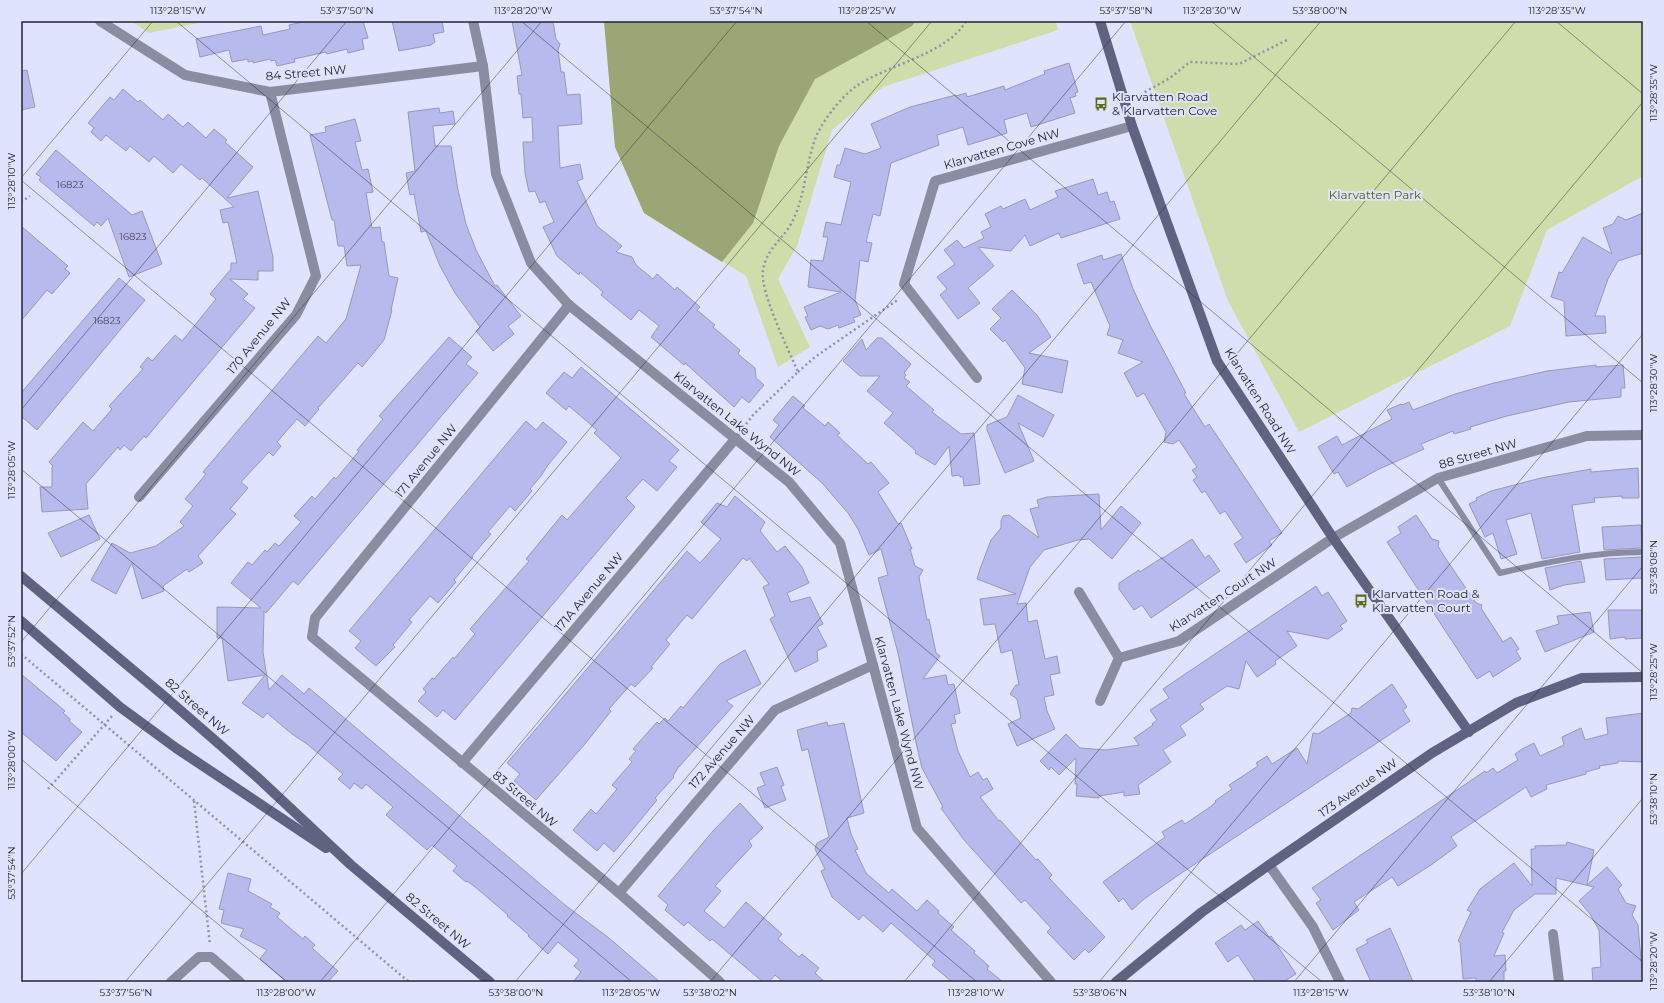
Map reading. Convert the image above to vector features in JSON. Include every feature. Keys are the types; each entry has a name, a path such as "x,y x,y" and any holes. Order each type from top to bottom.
{"street":[{"name":"84 Street NW","path":"100,21 185,75 270,92 483,66"},
{"name":"Klarvatten Lake Wynd NW","path":"473,21 483,66 496,174 531,263 569,305 789,482 840,543 916,828 1051,982"},
{"name":"Klarvatten Road NW","path":"1100,21 1132,126 1217,361 1333,538 1469,732"},
{"name":"170 Avenue NW","path":"139,498 296,315 316,276 270,92"},
{"name":"Klarvatten Cove NW","path":"977,378 904,284 935,181 1132,126"},
{"name":"171 Avenue NW","path":"312,637 315,618 569,305"},
{"name":"88 Street NW","path":"1333,538 1438,478 1587,436 1643,435"},
{"name":"171A Avenue NW","path":"462,763 736,438"},
{"name":"Klarvatten Court NW","path":"1119,658 1179,641 1333,538"},
{"name":"82 Street NW","path":"21,576 228,752 351,865 490,982"},
{"path":"1079,592 1119,658 1100,701"},
{"name":"82 Street NW","path":"21,622 120,707 176,748 351,865"},
{"name":"83 Street NW","path":"312,637 618,893 720,982"},
{"name":"172 Avenue NW","path":"618,893 775,710 873,665"},
{"name":"173 Avenue NW","path":"1116,982 1202,912 1269,865 1432,753 1516,703 1582,678 1643,677"},
{"path":"1269,865 1313,927 1340,982"},
{"path":"1553,934 1560,982"},
{"path":"171,982 199,957 211,957 240,982"}],"lane":[{"path":"1438,478 1500,573 1557,560 1617,552 1643,552"}],"path":[{"path":"798,372 766,294 763,270 772,246 791,225 801,203 814,140 835,106 855,87 882,71 929,52 947,41 966,21"},
{"path":"1125,103 1170,78 1190,62 1239,64 1287,40"},
{"path":"21,202 30,196"},
{"path":"736,438 754,414 815,357 910,292"},
{"path":"21,654 409,982"},
{"path":"48,789 120,707"},
{"path":"194,800 211,957"}],"green space":[{"path":"131,21 209,21 149,33"},
{"path":"604,21 1056,21 1058,30 883,87 832,130 797,246 778,279 810,347 778,367 746,276 644,213 615,147"},
{"name":"Klarvatten Park","path":"1130,21 1643,21 1643,176 1547,230 1510,326 1299,432 1228,301"}],"shaded area":[{"path":"604,21 916,21 912,26 815,79 779,146 753,223 722,262 644,213 615,147"}],"building":[{"path":"307,21 363,21 368,38 362,39 364,49 348,53 347,49 327,54 326,52 294,59 295,62 277,66 275,60 271,61 270,59 253,63 253,61 248,62 248,59 232,62 229,50 200,57 196,39 261,26 263,35 290,29 289,25"},
{"path":"392,21 442,21 444,32 433,34 435,42 431,45 399,51"},
{"path":"512,21 553,21 556,39 560,44 558,50 561,72 564,72 567,95 580,94 582,124 558,126 560,168 580,164 583,179 577,181 597,226 622,246 616,252 632,257 636,265 653,279 657,274 675,290 677,287 700,307 697,310 715,325 713,327 740,350 738,354 755,368 756,378 764,385 749,403 742,397 734,407 685,363 684,365 651,337 659,326 639,310 631,320 601,295 603,292 580,272 579,275 557,256 543,227 554,222 545,201 540,203 535,191 529,192 525,173 523,142 533,142 532,117 523,118 521,94 519,94 517,76 522,75"},
{"path":"1069,63 1078,92 1075,93 1076,96 1070,98 1075,113 1031,127 1027,113 1004,120 1007,133 968,145 963,127 937,135 939,145 891,163 880,216 873,214 866,242 872,243 868,262 860,260 855,300 861,315 853,318 855,322 839,328 838,325 828,329 820,326 811,330 805,317 808,316 804,307 841,292 808,287 811,260 823,261 828,237 823,237 826,222 841,225 851,182 834,177 837,165 840,165 845,148 865,154 881,148 871,124 910,107 966,93 967,97 1004,86 1005,90 1045,74 1044,71"},
{"path":"27,70 35,107 21,110 21,71"},
{"path":"123,89 138,102 140,100 163,120 168,114 183,127 188,122 206,138 214,129 227,140 225,142 253,167 227,198 258,191 273,257 273,271 258,271 258,280 230,279 248,294 243,299 255,308 146,438 144,436 131,451 124,445 120,450 118,447 86,484 88,509 42,512 40,487 52,487 53,466 49,462 83,422 93,431 112,409 109,406 143,369 140,367 148,357 152,361 175,335 182,341 216,299 210,294 231,269 231,263 237,263 228,222 223,223 220,210 234,207 202,178 200,180 181,164 173,173 154,156 149,162 130,146 126,151 106,135 101,141 91,132 94,128 88,123 110,97 114,100"},
{"path":"439,108 440,113 453,111 455,124 433,126 435,146 451,146 458,190 466,224 476,250 495,286 497,285 521,316 508,326 514,334 493,351 476,331 480,327 455,293 440,266 426,231 421,232 414,194 410,195 406,173 415,171 408,112"},
{"path":"355,119 361,141 355,142 362,170 368,169 373,192 366,193 372,228 380,227 382,242 384,242 389,276 398,278 384,340 362,367 358,363 318,408 319,409 305,426 297,419 277,442 281,446 273,456 269,452 241,482 248,488 230,509 236,514 198,556 203,563 189,572 187,569 163,586 164,591 142,599 132,563 116,594 91,580 112,543 130,553 156,546 184,526 180,522 193,506 185,499 206,474 203,472 318,336 326,343 346,319 361,265 347,266 344,246 338,246 334,220 332,220 310,135 326,132 325,127"},
{"path":"56,150 132,215 142,211 162,264 129,277 108,218 101,226 97,222 94,226 39,180 41,177 36,174"},
{"path":"1093,179 1098,195 1107,192 1110,202 1114,201 1120,219 1061,238 1059,233 1030,246 1025,235 1011,251 978,247 994,266 968,288 980,303 958,319 940,295 947,289 937,277 955,264 944,250 957,240 964,248 984,238 981,232 991,227 985,214 1001,206 1003,209 1025,199 1030,210 1058,197 1055,191"},
{"path":"1643,213 1643,253 1618,261 1608,279 1595,316 1605,316 1606,333 1566,336 1564,301 1551,297 1559,272 1562,273 1583,237 1612,254 1603,228 1613,224 1618,216 1626,220"},
{"path":"21,226 68,266 65,269 70,273 52,294 47,290 21,321"},
{"path":"1121,254 1133,289 1151,327 1186,393 1184,394 1205,427 1209,424 1282,533 1269,541 1272,545 1246,563 1234,544 1243,538 1225,511 1220,514 1205,491 1202,493 1193,480 1197,477 1192,470 1197,467 1179,440 1173,444 1164,442 1166,432 1144,393 1137,397 1124,373 1143,362 1118,353 1123,340 1107,335 1110,326 1091,282 1084,284 1077,264 1102,255 1103,260"},
{"path":"119,278 145,300 37,430 21,416 21,393"},
{"path":"1012,290 1037,315 1051,337 1029,353 1068,361 1062,393 1022,384 1025,368 1005,340 1003,342 990,329 1001,318 992,309"},
{"path":"449,337 472,357 466,364 478,373 298,585 293,581 266,613 264,611 263,652 269,690 282,675 304,694 309,688 565,905 609,938 660,982 573,982 581,972 574,966 579,960 558,942 548,954 507,916 508,915 474,886 467,881 466,882 453,871 457,866 432,845 427,850 386,815 393,807 366,784 362,789 354,783 350,789 338,779 343,774 307,744 292,734 267,713 263,718 242,703 265,675 228,681 222,638 217,638 217,607 261,608 231,583 248,562 252,565 265,550 267,552 275,543 279,546 301,522 294,516 312,496 315,499 334,477 336,479 359,451 357,450 383,419 379,416"},
{"path":"877,338 882,338 911,364 904,373 906,375 904,378 910,382 906,386 934,410 932,412 961,434 974,433 980,484 964,486 963,477 960,477 960,475 952,476 949,446 935,465 915,453 916,451 884,423 893,413 867,391 880,376 860,376 843,361 862,339 866,350"},
{"path":"1596,365 1596,367 1623,365 1625,388 1621,388 1621,397 1569,402 1507,416 1470,427 1471,429 1454,434 1453,431 1421,444 1424,449 1377,470 1347,487 1338,472 1334,474 1318,447 1337,436 1342,445 1392,419 1387,410 1401,404 1402,405 1409,402 1413,410 1455,394 1494,383 1547,371"},
{"path":"581,367 679,450 669,461 677,467 657,491 643,479 626,498 635,507 455,720 443,710 437,717 418,701 426,692 423,689 453,657 454,659 475,634 470,629 529,561 526,559 562,515 567,520 621,458 594,433 597,430 569,406 566,410 546,393 564,372 572,378"},
{"path":"1018,395 1054,415 1043,437 1018,423 1034,461 1005,473 987,430 987,425 1007,417"},
{"path":"793,396 805,406 803,408 825,426 828,422 840,433 837,435 868,464 871,462 889,483 878,492 898,524 901,523 912,549 910,549 915,566 923,570 919,577 927,620 929,619 936,653 940,656 923,679 946,675 948,685 954,684 960,713 954,715 956,723 951,724 958,751 970,777 978,772 983,780 987,778 993,789 980,797 999,821 1000,820 1036,860 1038,859 1052,875 1049,878 1105,937 1089,953 1085,949 1074,960 1047,932 1051,928 1025,900 1021,903 964,840 941,808 943,807 922,768 917,747 898,653 878,578 888,575 881,549 869,555 858,529 848,513 822,483 770,437 779,425 773,420"},
{"path":"526,421 536,430 543,422 567,442 530,489 532,491 515,511 510,506 488,532 491,534 454,580 456,582 438,603 430,596 409,620 412,622 393,645 395,647 376,666 355,648 361,641 349,631"},
{"path":"1638,468 1639,498 1622,498 1622,496 1594,498 1595,502 1572,505 1580,552 1542,559 1531,513 1506,520 1517,554 1501,559 1493,533 1485,537 1469,504 1477,500 1476,498 1491,491 1541,478 1591,469 1591,472"},
{"path":"1099,494 1101,530 1121,506 1141,523 1112,559 1089,539 1078,540 1044,550 1030,567 1017,604 1026,603 1028,622 1037,620 1045,659 1057,656 1060,673 1050,675 1054,695 1044,697 1047,711 1055,729 1017,746 1008,724 1021,718 1017,699 1010,694 1016,685 1019,685 1012,650 1001,653 995,624 984,625 980,599 1016,594 977,579 980,569 991,540 1001,528 1003,516 1009,515 1039,538 1030,509 1039,507 1037,500 1047,497"},
{"path":"735,496 765,522 760,531 777,552 785,546 802,567 809,583 787,593 791,602 810,597 823,624 817,627 827,646 817,651 818,661 795,672 770,619 775,616 763,587 769,584 749,558 747,561 743,558 692,619 687,615 666,640 670,644 651,667 653,668 635,687 631,684 609,709 611,711 585,744 536,800 514,781 520,774 507,763 687,551 700,563 721,539 701,522 717,503 727,507"},
{"path":"89,515 100,539 61,557 48,533"},
{"path":"1416,515 1432,539 1439,541 1438,546 1444,556 1476,603 1482,605 1481,608 1503,642 1511,637 1519,649 1516,651 1521,659 1493,677 1490,671 1477,679 1387,542 1401,533 1398,527"},
{"path":"1641,525 1642,548 1604,550 1602,527"},
{"path":"1192,539 1205,558 1209,555 1220,571 1151,618 1142,605 1134,610 1119,589 1119,583 1139,570 1140,572"},
{"path":"1642,557 1643,578 1606,580 1604,559"},
{"path":"1581,561 1585,582 1564,585 1550,590 1545,568"},
{"path":"1316,586 1322,596 1328,592 1347,621 1340,626 1343,629 1328,639 1287,631 1297,646 1275,661 1276,664 1257,677 1246,661 1239,689 1227,686 1200,704 1204,709 1180,726 1186,735 1163,750 1171,762 1138,785 1140,794 1124,796 1124,792 1099,796 1099,798 1076,796 1076,758 1059,775 1051,767 1049,770 1040,761 1066,734 1080,748 1106,750 1139,745 1134,738 1153,725 1152,724 1157,720 1150,710 1169,698 1163,689"},
{"path":"1608,610 1643,610 1643,638 1625,639 1625,637 1610,639"},
{"path":"1590,612 1594,632 1545,652 1536,631 1559,624 1557,616"},
{"path":"745,650 761,684 726,701 733,706 678,768 673,776 674,777 655,798 657,800 614,852 604,843 597,851 573,830 591,809 596,814 617,789 612,785 632,762 629,759 636,751 633,749 657,722 659,724 665,718 668,721 681,706 683,708 720,664"},
{"path":"21,674 65,711 63,713 70,719 69,721 82,732 56,761 21,732"},
{"path":"1392,684 1407,707 1403,710 1410,721 1180,874 1144,899 1132,910 1123,898 1119,902 1103,882 1165,837 1162,832 1182,820 1185,824 1210,807 1216,802 1215,801 1232,789 1229,785 1258,766 1256,763 1267,756 1272,764 1297,748 1307,764 1313,733 1318,734 1351,713 1352,708 1358,709"},
{"path":"1643,713 1643,762 1618,761 1618,763 1599,766 1600,768 1586,772 1586,774 1546,785 1547,789 1531,797 1526,787 1451,837 1457,846 1431,865 1398,886 1392,877 1354,902 1359,910 1333,930 1316,903 1321,900 1312,888 1485,771 1486,773 1493,768 1497,773 1518,760 1515,754 1522,749 1534,743 1540,756 1564,745 1562,737 1581,728 1585,740 1608,734 1606,718"},
{"path":"827,722 828,726 844,723 864,813 847,818 851,834 858,849 855,850 866,873 889,893 892,889 917,911 927,900 939,911 938,913 954,927 951,930 975,951 974,953 989,966 987,969 1003,982 952,982 932,965 935,961 891,923 883,932 863,915 859,920 832,897 821,871 825,869 815,849 817,843 829,837 808,749 802,751 797,730"},
{"path":"777,767 784,785 781,787 786,800 765,808 757,788 765,785 760,773"},
{"path":"740,803 763,828 749,841 752,846 715,886 721,891 704,911 724,928 746,902 782,934 778,939 799,957 802,954 819,968 815,973 825,982 783,982 775,975 769,982 763,982 712,939 710,941 688,922 684,926 665,910 668,905 658,896 713,831"},
{"path":"1567,842 1594,850 1587,885 1607,867 1622,885 1618,889 1626,903 1636,906 1632,915 1638,925 1643,982 1593,982 1592,968 1601,967 1599,930 1590,914 1579,901 1594,887 1556,878 1556,894 1535,894 1514,910 1502,932 1504,933 1494,956 1505,955 1506,971 1504,971 1504,982 1476,982 1476,978 1463,979 1460,942 1458,941 1471,912 1467,910 1480,889 1514,863 1532,886 1531,849 1535,849 1535,846 1566,845"},
{"path":"228,873 251,879 248,891 272,904 270,907 280,913 277,917 303,939 305,936 315,945 312,948 338,971 328,982 287,982 260,959 267,950 240,936 244,929 221,923 224,910 219,909"},
{"path":"1258,921 1269,937 1271,936 1296,974 1283,982 1256,982 1238,955 1228,962 1215,943 1241,925 1245,930"},
{"path":"1390,928 1413,982 1371,982 1356,949 1368,943 1366,940"}],"place":[{"name":"Klarvatten Road & Klarvatten Cove","path":"1101,104"},
{"name":"Klarvatten Road & Klarvatten Court","path":"1361,601"}]}
